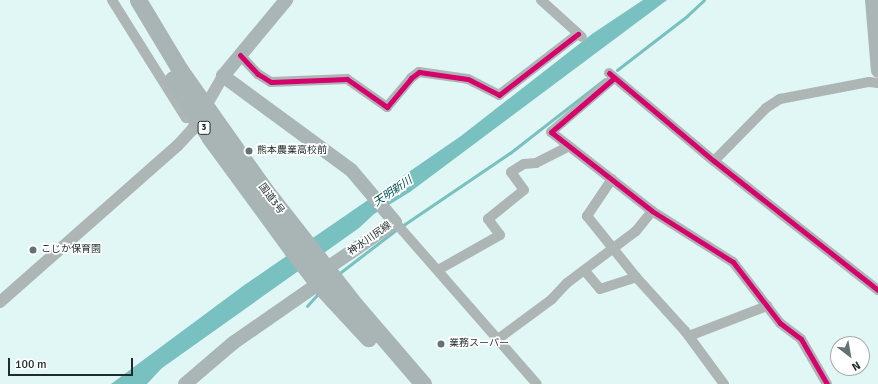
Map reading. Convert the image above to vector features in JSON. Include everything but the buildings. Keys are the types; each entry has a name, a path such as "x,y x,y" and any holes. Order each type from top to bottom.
{"highway":[{"name":"国道3号","path":"125,0 201,112 298,245 423,384"},
{"name":"国道3号","path":"138,0 201,112"},
{"name":"国道3号","path":"318,266 318,284 408,384"}],"main road":[{"path":"223,76 286,0"},
{"path":"870,3 878,70"},
{"name":"神水川尻線","path":"223,76 351,170 390,217 318,266"},
{"path":"185,384 233,343 318,284"}],"street":[{"path":"112,0 186,118 201,112"},
{"path":"240,55 258,74 271,82 347,78 387,108 411,78 419,72 468,79 499,95 580,36 541,0"},
{"path":"0,302 178,145 201,112 223,76"},
{"path":"827,384 801,339 780,323 733,262 652,211 551,132 612,76 714,161 878,290"},
{"path":"714,161 766,108 780,99 869,82 878,83"},
{"path":"438,270 500,235 488,219 524,190 511,172 524,164 536,163 569,146"},
{"path":"612,179 587,216 636,277 689,336 724,384"},
{"path":"498,339 552,299 567,283 585,271 613,247 636,231 652,211"},
{"path":"390,217 537,384"},
{"path":"585,271 600,289 636,277"},
{"path":"689,336 767,306"}],"water":[{"name":"天明新川","path":"643,0 667,0 410,192 374,214 359,228 162,368 147,384 111,384 243,286 461,136 592,34"}],"waterway":[{"path":"617,70 687,16 704,0"},
{"path":"402,226 510,153 605,79"},
{"path":"341,272 396,230"},
{"path":"307,306 317,295"}],"cycle path":[{"path":"240,55 258,74 271,82 347,79 387,107 411,78 419,72 468,79 499,95 578,34"},
{"path":"609,73 714,161 878,290"},
{"path":"614,78 551,132 652,211 733,262 780,323 801,339 827,384"}],"place":[{"name":"熊本農業高校前","path":"249,151"},
{"name":"こじか保育園","path":"33,250"},
{"name":"業務スーパー","path":"441,344"}]}
